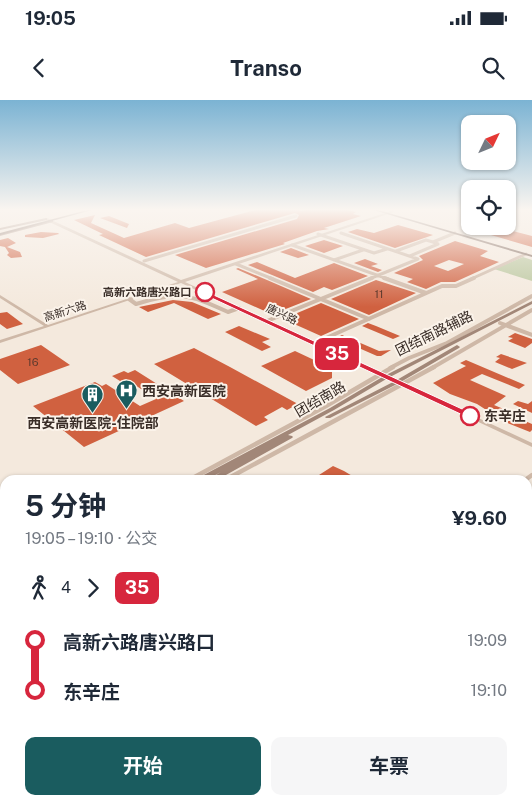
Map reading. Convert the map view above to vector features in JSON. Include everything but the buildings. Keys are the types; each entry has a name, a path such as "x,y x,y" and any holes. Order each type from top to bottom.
{"main road":[{"path":"485,242 532,256"},
{"path":"496,242 532,252"},
{"name":"团结南路","path":"210,475 332,409 385,374 532,302"},
{"name":"团结南路","path":"222,475 402,382 532,306"}],"street":[{"name":"唐兴路","path":"100,242 385,374 532,445"},
{"name":"唐兴路","path":"102,242 239,308 269,320"},
{"path":"144,261 209,242"},
{"name":"高新六路","path":"0,340 299,242"},
{"name":"高新六路","path":"45,325 301,242"},
{"path":"340,242 374,253 387,248"},
{"path":"269,320 418,259 368,242"},
{"path":"396,251 421,242"},
{"path":"409,256 438,244 433,242"},
{"path":"292,245 426,293"},
{"path":"334,260 364,250"},
{"path":"317,343 442,286 456,286 526,254"},
{"path":"236,264 369,319"},
{"path":"128,299 136,304 166,294 181,294 193,296 228,312 239,308"},
{"path":"0,296 45,325"},
{"name":"团结南路辅路","path":"198,475 326,406 344,394 385,374 419,354 447,343 532,296"},
{"path":"502,324 532,310"},
{"path":"502,324 532,335"},
{"name":"唐兴路","path":"402,382 532,440"},
{"path":"234,475 402,382"}],"green space":[{"path":"523,257 532,260 532,281 494,269"}],"bus line":[{"name":"35","path":"205,292 470,416"}],"place":[{"name":"高新六路唐兴路口","path":"205,292"},
{"name":"西安高新医院","path":"126,410"},
{"name":"西安高新医院-住院部","path":"93,414"},
{"name":"东辛庄","path":"470,416"}]}
